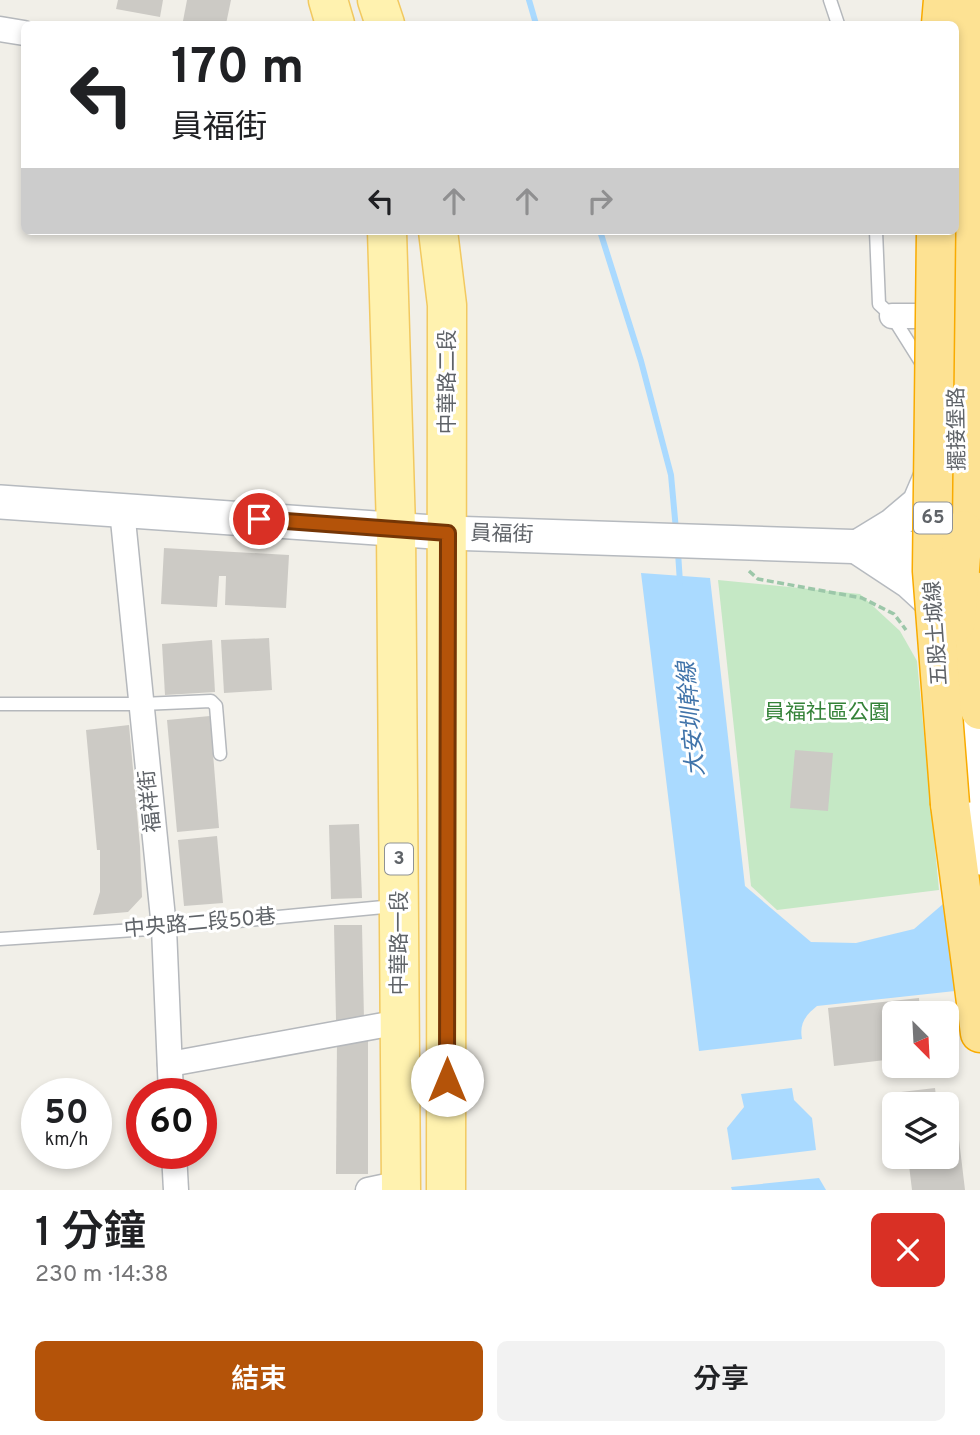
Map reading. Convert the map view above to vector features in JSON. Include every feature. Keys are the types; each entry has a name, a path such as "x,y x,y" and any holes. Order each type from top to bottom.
{"highway":[{"path":"941,21 943,0"},
{"path":"950,804 959,698 956,614 963,540 969,0"},
{"name":"五股土城線","path":"936,235 933,572 950,804 980,1033"},
{"path":"963,540 974,611 980,710"}],"main road":[{"path":"328,0 334,21"},
{"path":"377,0 384,21"},
{"name":"3","path":"387,235 396,528"},
{"name":"中華路二段","path":"438,235 447,305 448,533"},
{"name":"中華路一段","path":"390,1188 400,1022 396,528"},
{"path":"446,1190 448,533"}],"street":[{"name":"擺接堡路","path":"969,0 957,425 980,858"},
{"path":"0,29 21,32"},
{"path":"892,316 958,316"},
{"path":"957,425 933,469 919,503 893,525 857,547 911,582 950,620 967,645"},
{"name":"員福街","path":"0,502 448,533 857,547 963,540"},
{"name":"福祥街","path":"122,510 164,928 170,1078"},
{"path":"170,1064 400,1022"},
{"path":"175,1169 176,1190"}],"lane":[{"path":"830,0 837,21"},
{"path":"876,235 879,304 892,316 957,425"},
{"path":"0,704 211,701 216,706 220,754"},
{"name":"中央路二段50巷","path":"0,939 164,928 400,905"}],"path":[{"path":"802,587 862,598 894,614 908,633"}],"green space":[{"name":"員福社區公園","path":"718,580 860,594 900,631 917,661 939,890 777,910 751,886"}],"water":[{"path":"641,573 710,578 745,886 811,942 856,943 914,929 943,904 955,991 817,1006 804,1020 802,1039 699,1051"},
{"path":"792,1088 794,1100 812,1118 816,1150 732,1160 727,1128 744,1107 741,1094"},
{"path":"819,1178 826,1190 732,1190 731,1187"}],"building":[{"path":"118,0 163,0 160,17 116,9"},
{"path":"187,0 231,0 227,21 183,21"},
{"path":"164,548 289,555 286,608 225,605 226,576 219,576 217,607 161,604"},
{"path":"269,638 272,690 224,693 221,640"},
{"path":"212,640 215,692 165,695 162,644"},
{"path":"210,716 219,828 177,832 167,720"},
{"path":"129,725 142,897 128,912 93,915 100,892 100,850 97,850 86,730"},
{"path":"795,750 833,753 828,811 790,808"},
{"path":"359,824 362,898 331,899 329,825"},
{"path":"217,836 223,903 184,906 178,840"},
{"path":"334,925 362,925 364,1020 336,1020"},
{"path":"919,998 919,1001 892,1001"},
{"path":"882,1002 882,1060 834,1066 828,1008"},
{"path":"337,1038 368,1038 368,1174 336,1174"},
{"path":"935,1088 936,1092 901,1092"},
{"path":"959,1140 965,1190 912,1190 909,1169 959,1169"}],"waterway":[{"name":"大安圳幹線","path":"529,0 535,21"},
{"name":"大安圳幹線","path":"601,235 641,361 671,475 676,530"},
{"name":"大安圳幹線","path":"678,552 680,583"}],"route":[{"path":"259,519 448,533 447,1080"}]}
